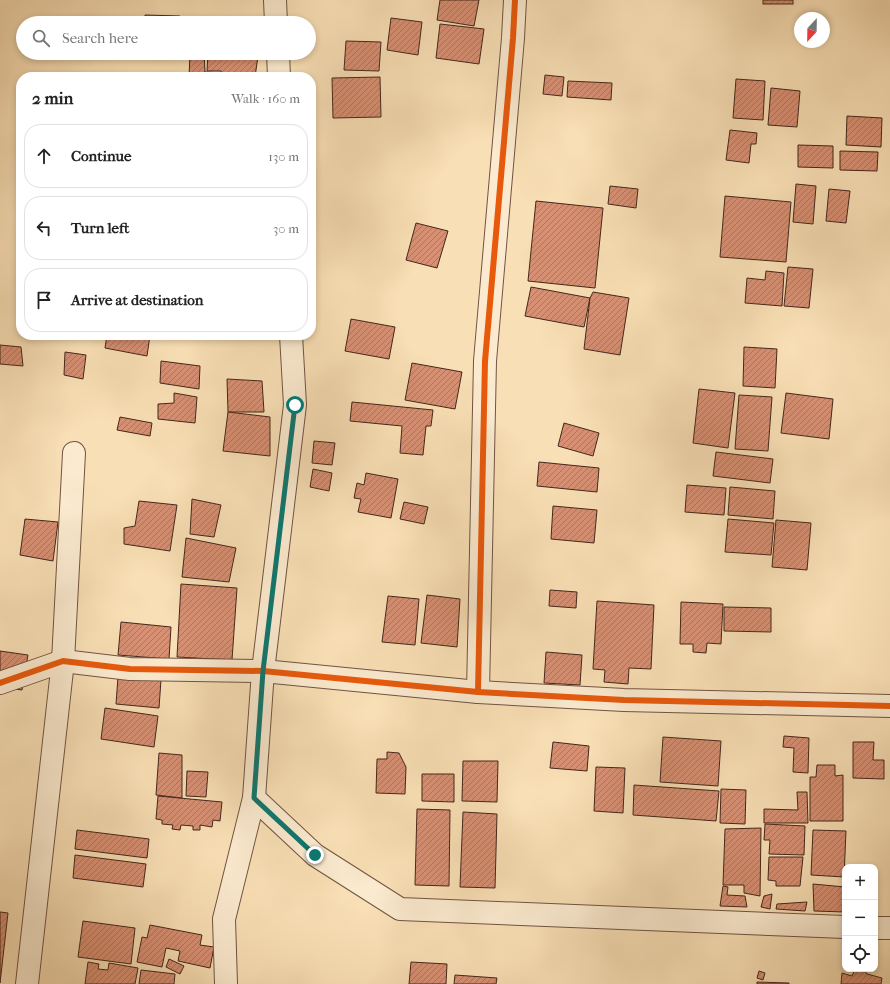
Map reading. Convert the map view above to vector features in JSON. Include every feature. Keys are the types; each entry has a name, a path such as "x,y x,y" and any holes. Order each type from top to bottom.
{"street":[{"path":"275,0 276,16"},
{"path":"478,692 485,361 514,38 515,0"},
{"path":"278,60 279,72"},
{"path":"226,984 224,918 254,798 263,671 295,405 292,340"},
{"path":"27,984 63,661 74,453"},
{"path":"0,683 63,661 130,669 263,671 478,692 624,700 890,706"},
{"path":"254,798 315,855 400,909 842,927"},
{"path":"878,928 890,928"}],"building":[{"path":"440,0 479,0 474,26 437,20"},
{"path":"763,0 793,0 793,4 763,4"},
{"path":"145,15 180,16 145,16"},
{"path":"391,18 422,22 418,55 387,50"},
{"path":"440,24 484,29 479,64 436,58"},
{"path":"346,41 381,42 379,71 344,70"},
{"path":"190,60 204,60 205,72 189,72"},
{"path":"208,60 257,60 256,72 207,71"},
{"path":"545,75 564,77 562,96 543,94"},
{"path":"380,77 381,117 333,118 332,78"},
{"path":"736,79 765,81 763,120 733,118"},
{"path":"568,81 612,83 611,100 567,97"},
{"path":"771,88 800,91 797,127 768,125"},
{"path":"847,116 882,118 881,147 846,145"},
{"path":"730,130 757,133 756,144 751,144 749,163 726,160"},
{"path":"798,145 833,146 833,168 798,167"},
{"path":"840,151 878,152 877,171 840,170"},
{"path":"796,184 816,186 813,224 793,222"},
{"path":"610,186 638,189 636,208 608,204"},
{"path":"829,189 850,191 846,223 826,221"},
{"path":"725,196 791,202 786,262 720,257"},
{"path":"536,201 603,208 595,288 528,281"},
{"path":"416,223 448,231 437,268 406,260"},
{"path":"788,267 813,269 809,308 784,306"},
{"path":"766,271 784,273 782,306 745,303 747,278 765,280"},
{"path":"531,287 590,298 584,327 525,316"},
{"path":"593,292 629,298 620,355 584,349 590,298"},
{"path":"351,319 395,327 389,359 345,351"},
{"path":"106,340 149,340 147,356 105,348"},
{"path":"0,345 21,347 23,366 0,364"},
{"path":"744,347 777,349 775,388 743,386"},
{"path":"65,352 86,355 83,379 64,375"},
{"path":"161,361 200,366 199,389 160,383"},
{"path":"412,363 462,372 455,409 405,400"},
{"path":"227,379 262,381 264,412 228,412"},
{"path":"699,389 735,393 728,448 693,443"},
{"path":"174,393 197,397 195,423 158,419 158,404 174,403"},
{"path":"786,393 833,399 829,439 781,433"},
{"path":"739,395 772,397 768,451 735,449"},
{"path":"352,402 433,410 431,426 426,426 423,455 400,453 402,426 350,421"},
{"path":"228,412 270,417 270,456 223,451"},
{"path":"120,417 152,423 150,436 117,430"},
{"path":"564,423 599,433 593,456 558,446"},
{"path":"314,441 335,443 332,465 312,463"},
{"path":"716,452 773,459 770,483 713,476"},
{"path":"539,462 599,468 597,492 537,486"},
{"path":"313,469 332,473 329,491 310,487"},
{"path":"366,473 398,479 391,518 358,512 361,499 354,498 357,483 364,485"},
{"path":"687,485 726,488 724,515 685,512"},
{"path":"730,487 775,491 773,519 728,515"},
{"path":"192,499 221,505 214,537 190,534"},
{"path":"139,501 177,505 170,551 124,544 124,528 135,526"},
{"path":"404,502 428,507 424,524 400,519"},
{"path":"553,506 597,510 594,543 551,539"},
{"path":"25,519 58,522 53,561 20,555"},
{"path":"728,519 774,523 771,555 725,552"},
{"path":"776,520 811,523 807,570 772,567"},
{"path":"186,538 236,548 229,582 182,577"},
{"path":"181,584 237,588 232,660 177,657"},
{"path":"550,590 577,592 576,608 549,606"},
{"path":"427,595 460,599 457,647 421,643"},
{"path":"388,596 419,599 415,645 382,642"},
{"path":"597,601 654,605 651,669 629,668 628,684 604,682 605,670 593,669"},
{"path":"681,602 723,604 721,644 707,643 706,653 693,652 693,644 680,644"},
{"path":"724,607 771,608 771,632 724,631"},
{"path":"121,622 171,627 169,659 118,655"},
{"path":"0,651 28,655 22,690 0,687"},
{"path":"546,652 582,655 580,685 544,683"},
{"path":"118,677 161,680 159,708 116,704"},
{"path":"105,708 158,716 154,747 101,739"},
{"path":"784,736 809,738 808,773 793,772 794,748 783,747"},
{"path":"663,737 721,741 718,786 660,782"},
{"path":"553,742 589,746 587,771 550,768"},
{"path":"853,742 874,742 873,760 884,760 884,779 853,778"},
{"path":"387,752 399,753 406,767 405,794 376,793 377,759 387,759"},
{"path":"159,753 182,755 182,798 156,795"},
{"path":"463,761 498,761 497,802 462,801"},
{"path":"817,765 835,765 835,776 843,775 843,821 810,821 810,777 816,777"},
{"path":"596,767 625,768 623,813 594,811"},
{"path":"187,771 208,772 206,797 186,796"},
{"path":"422,774 454,774 454,802 422,801"},
{"path":"634,785 719,791 716,821 633,815"},
{"path":"721,789 746,790 745,824 720,823"},
{"path":"797,792 807,792 808,823 764,823 764,809 798,810"},
{"path":"158,796 222,802 220,821 213,820 212,827 200,825 200,830 193,830 193,826 181,825 180,830 172,829 173,825 162,824 162,820 156,819"},
{"path":"417,809 450,810 449,886 415,885"},
{"path":"463,812 497,814 495,888 460,887"},
{"path":"765,824 805,826 804,855 769,854 770,840 764,840"},
{"path":"761,828 760,896 744,893 744,885 723,885 725,829"},
{"path":"77,830 149,839 147,858 75,849"},
{"path":"813,830 846,831 845,864 842,864 842,877 811,875"},
{"path":"75,855 146,864 143,887 73,878"},
{"path":"769,857 803,857 800,886 776,886 776,881 768,880"},
{"path":"813,884 842,887 842,912 814,911"},
{"path":"723,886 728,887 727,895 745,896 747,907 720,906"},
{"path":"772,894 770,909 761,907 764,896"},
{"path":"807,902 805,911 776,909 777,904"},
{"path":"0,912 8,913 0,983"},
{"path":"83,921 135,928 131,964 78,957"},
{"path":"150,925 202,935 200,945 214,947 210,968 178,961 180,951 166,948 162,967 137,962 142,937 147,938"},
{"path":"169,959 184,966 180,974 166,967"},
{"path":"88,962 99,964 98,969 108,970 109,963 138,968 135,984 85,984"},
{"path":"411,962 447,964 446,984 409,984"},
{"path":"141,970 175,974 174,984 139,984"},
{"path":"759,971 765,973 763,980 757,978"},
{"path":"854,972 865,972 867,974 882,978 881,984 841,984 842,973 852,976"},
{"path":"455,975 497,978 496,984 454,984"},
{"path":"757,982 789,983 789,984 757,984"}],"cycle path":[{"path":"478,692 485,361 515,0"},
{"path":"0,683 63,661 130,669 263,671 478,692 624,700 890,706"}],"route":[{"path":"295,405 263,671 254,798 315,855"}]}
